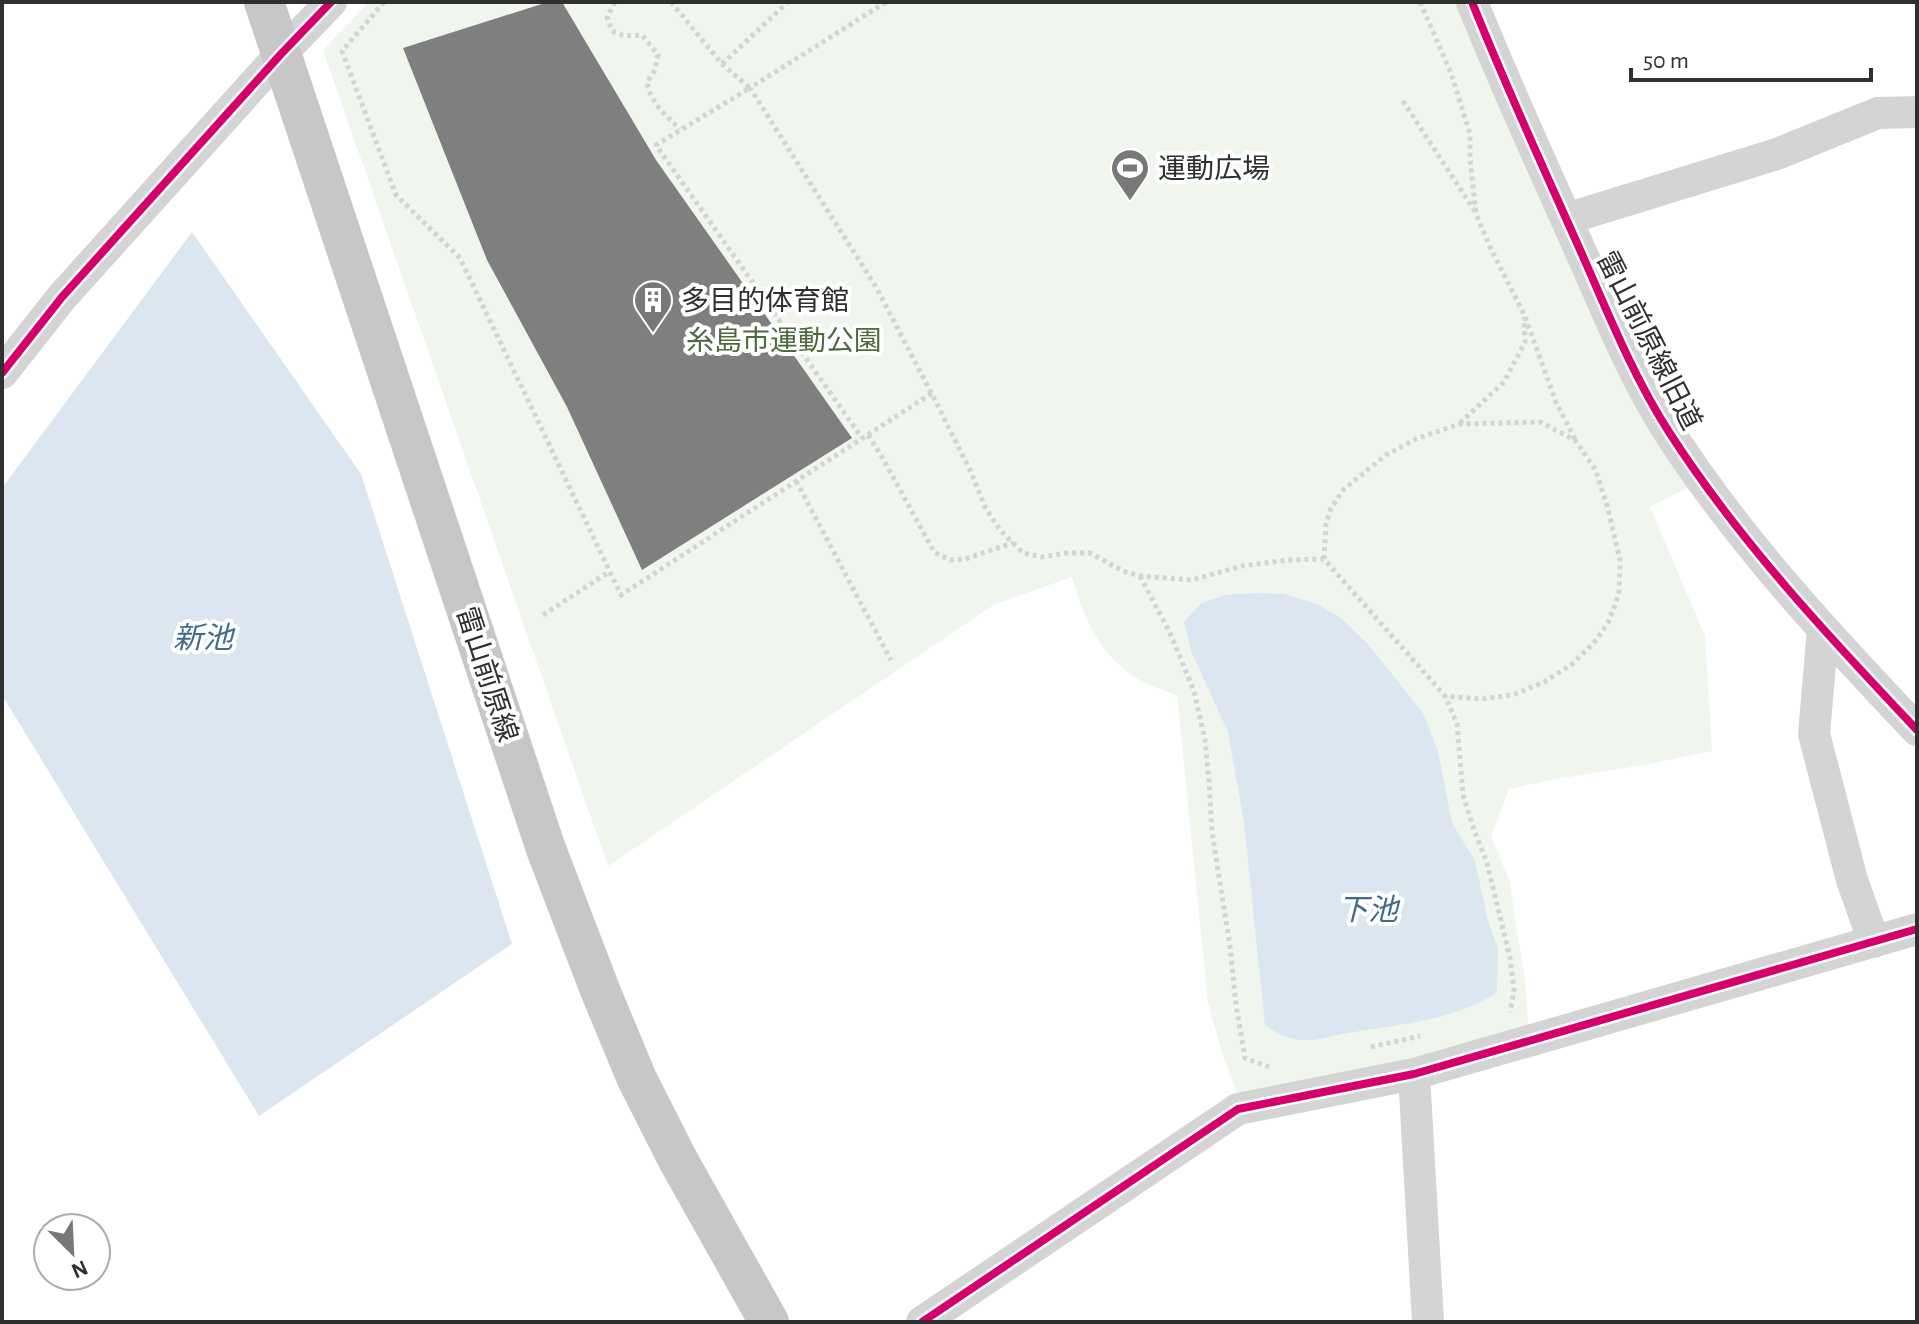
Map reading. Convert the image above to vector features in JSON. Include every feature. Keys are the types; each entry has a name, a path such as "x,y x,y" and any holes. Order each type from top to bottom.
{"main road":[{"name":"雷山前原線","path":"264,2 546,849 643,1092 706,1212 769,1322"}],"street":[{"path":"2,373 62,297 331,2"},
{"name":"雷山前原線旧道","path":"1472,2 1566,219 1646,392 1668,431 1730,518 1823,629 1917,730"},
{"path":"1566,219 1777,154 1878,113 1917,112"},
{"path":"1823,629 1814,734 1852,880 1874,942"},
{"path":"922,1322 1238,1109 1414,1074 1917,929"},
{"path":"1414,1074 1428,1322"}],"path":[{"path":"384,2 342,51 396,195 460,258 621,595 932,393"},
{"path":"615,2 607,17 612,31 624,36 642,35 652,46 658,55 655,70 647,82 649,94 680,129"},
{"path":"671,2 722,64 750,88 876,287 932,393 985,507 1000,530 1023,553 1042,557 1090,553 1123,571 1140,576 1192,580 1242,566 1324,559"},
{"path":"722,64 788,2"},
{"path":"886,2 656,145 881,455 934,552 950,560 965,559 1013,543"},
{"path":"1420,2 1451,73 1470,134 1476,214"},
{"path":"1403,101 1476,214 1524,314 1556,402 1575,440 1595,469 1620,560 1619,594 1608,623 1593,644 1571,665 1544,682 1513,695 1480,699 1445,696"},
{"path":"1460,424 1504,382 1525,342 1524,314"},
{"path":"1503,1016 1511,1012 1514,990 1510,958 1487,863 1463,795 1457,724 1445,696 1324,559 1326,524 1331,508 1344,489 1386,455 1418,438 1460,424 1540,422 1575,440"},
{"path":"796,481 891,660"},
{"path":"543,615 609,572"},
{"path":"1140,576 1170,633 1194,691 1205,740 1212,832 1245,1058 1270,1068 1286,1067"},
{"path":"1367,1048 1432,1033"}],"green space":[{"name":"糸島市運動公園","path":"369,2 1463,2 1689,487 1650,507 1705,636 1712,751 1509,789 1491,837 1510,882 1525,978 1529,1035 1240,1101 1208,1002 1177,696 1137,678 1110,656 1093,632 1072,577 995,604 608,866 323,50"}],"water":[{"name":"新池","path":"192,232 361,474 512,944 259,1116 2,695 2,488"},
{"name":"下池","path":"1284,594 1317,604 1341,618 1368,644 1423,713 1438,751 1452,823 1475,861 1488,921 1498,948 1497,992 1445,1015 1316,1040 1288,1038 1265,1025 1244,822 1228,732 1191,651 1184,622 1200,604 1225,595"}],"building":[{"name":"多目的体育館","path":"548,2 562,2 656,160 852,438 642,570 567,407 487,260 403,48"}],"cycle path":[{"path":"2,373 62,297 331,2"},
{"path":"1472,2 1622,344 1669,432 1755,550 1818,624 1917,730"},
{"path":"922,1322 1238,1109 1414,1074 1917,929"}],"place":[{"name":"運動広場","path":"1130,202"},
{"name":"多目的体育館","path":"653,334"}]}
